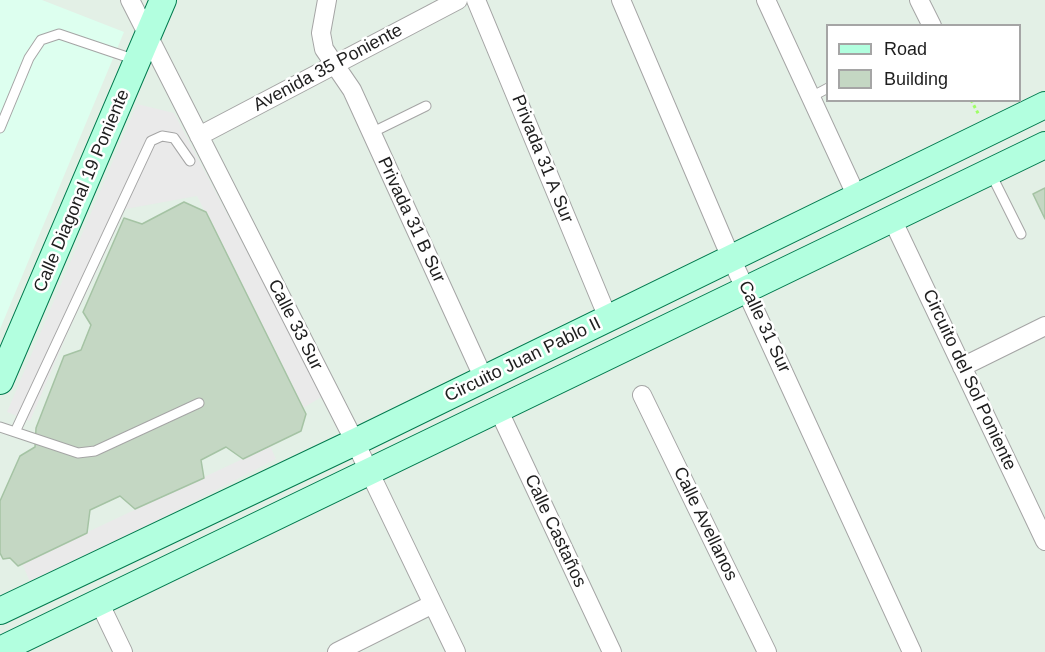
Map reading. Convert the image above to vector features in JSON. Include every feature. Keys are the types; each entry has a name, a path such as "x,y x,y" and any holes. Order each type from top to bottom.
{"main road":[{"name":"Calle Diagonal 19 Poniente","path":"0,381 149,38 163,0"},
{"name":"Circuito Juan Pablo II","path":"0,610 355,442 1045,105"},
{"name":"Circuito Juan Pablo II","path":"0,650 1045,145"}],"street":[{"name":"Calle 33 Sur","path":"130,0 355,442 456,652"},
{"name":"Privada 31 B Sur","path":"327,0 321,33 324,49 352,90 484,379"},
{"name":"Avenida 35 Poniente","path":"199,136 458,0"},
{"name":"Privada 31 A Sur","path":"476,0 608,318"},
{"name":"Calle 31 Sur","path":"621,0 731,258 912,652"},
{"path":"766,0 856,197"},
{"path":"919,0 931,24"},
{"name":"Circuito del Sol Poniente","path":"892,219 1045,541"},
{"path":"962,368 1045,326"},
{"name":"Calle Avellanos","path":"642,395 767,652"},
{"name":"Calle Castaños","path":"498,409 612,652"},
{"path":"99,602 123,652"},
{"path":"337,652 433,604"}],"lane":[{"path":"0,128 29,58 41,40 59,34 138,61"},
{"path":"811,97 826,89"},
{"path":"371,133 426,106"},
{"path":"15,432 151,141 162,136 174,138 190,161"},
{"path":"182,147 199,136"},
{"path":"990,172 1021,234"},
{"path":"0,427 78,453 95,451 199,403"}],"path":[{"path":"972,102 976,110"}],"shaded area":[{"path":"0,0 42,0 124,32 0,329"},
{"path":"137,104 174,113 323,396 303,408 197,196 120,210 30,421 7,412"},
{"path":"270,446 276,459 137,531 30,582 22,563"}],"building":[{"path":"1045,188 1045,219 1033,194"},
{"path":"184,202 206,212 306,414 301,431 243,459 226,447 201,460 204,478 135,509 120,496 90,510 87,533 18,566 10,558 3,559 0,553 0,501 20,456 35,447 36,428 64,356 81,350 91,325 83,312 124,218 142,224"}]}
